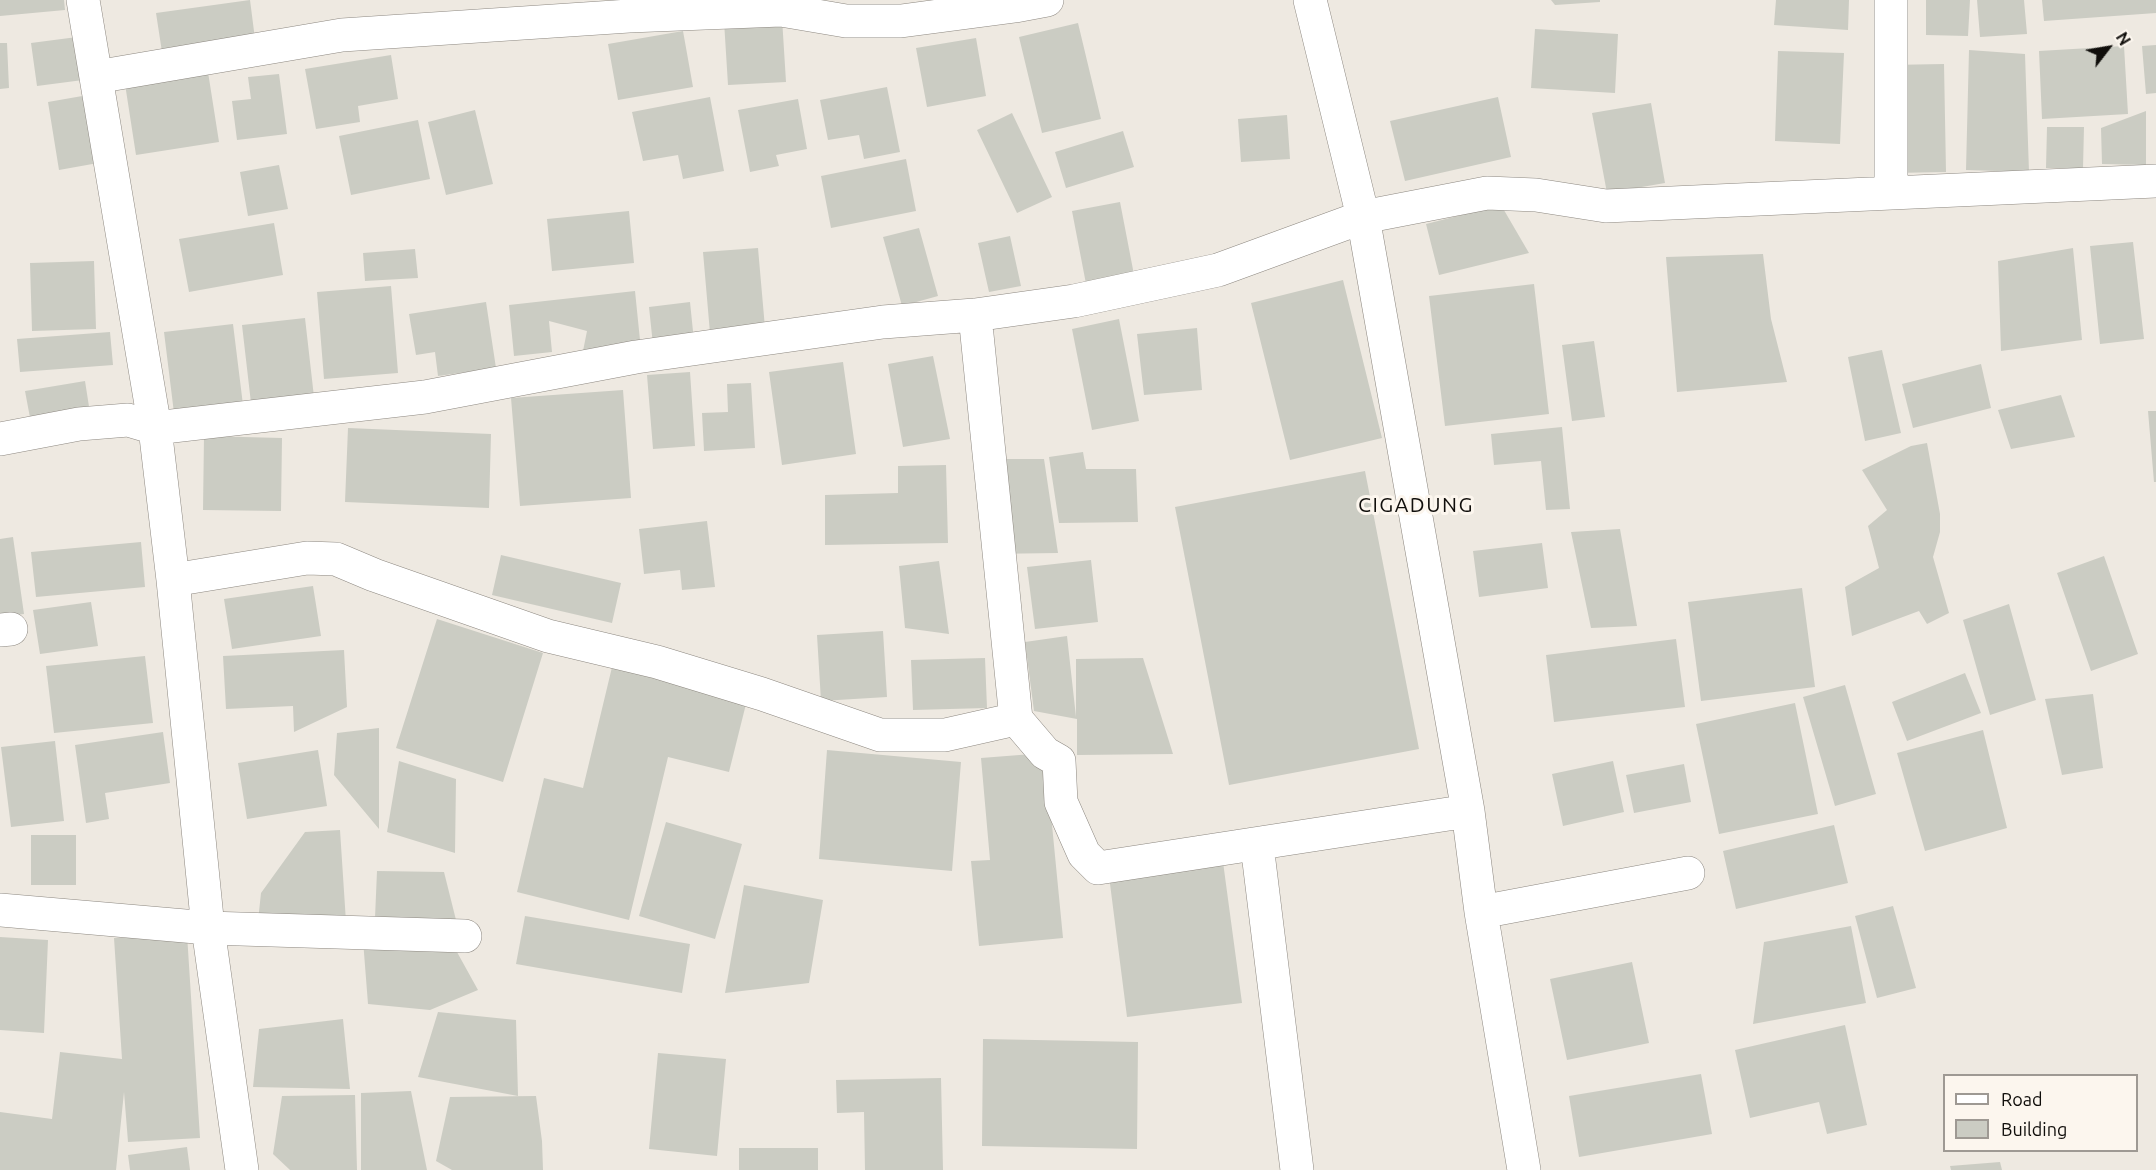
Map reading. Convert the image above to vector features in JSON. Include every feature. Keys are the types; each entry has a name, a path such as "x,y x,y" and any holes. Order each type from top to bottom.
{"street":[{"path":"83,0 155,428 173,580 208,928 242,1170"},
{"path":"96,77 342,35 781,5 846,21 902,21 1047,0"},
{"path":"1311,0 1363,217 1468,811 1481,912 1524,1170"},
{"path":"1891,0 1891,193"},
{"path":"0,440 79,424 128,420 155,428 425,397 636,357 883,322 975,315 1074,301 1218,270 1363,217 1487,193 1536,195 1605,206 2156,181"},
{"path":"975,315 1016,719 1045,753 1059,761 1061,802 1084,854 1098,868 1468,811"},
{"path":"173,580 307,558 336,559 374,575 548,636 657,662 762,694 880,735 945,735 1016,719"},
{"path":"1257,845 1297,1170"},
{"path":"1481,912 1688,873"},
{"path":"0,910 208,928 465,936"}],"building":[{"path":"0,0 64,0 65,10 0,16"},
{"path":"250,0 255,39 162,52 156,13"},
{"path":"1551,0 1600,0 1600,2 1555,5"},
{"path":"1776,0 1849,0 1848,30 1774,25"},
{"path":"1926,0 1970,0 1968,36 1926,35"},
{"path":"1977,0 2024,0 2027,34 1980,37"},
{"path":"2042,0 2156,0 2156,13 2044,21"},
{"path":"782,18 786,82 728,85 724,21"},
{"path":"1078,23 1101,119 1042,133 1019,37"},
{"path":"1535,29 1618,34 1615,93 1531,88"},
{"path":"683,31 693,87 618,100 608,44"},
{"path":"77,37 83,80 37,86 31,43"},
{"path":"976,38 986,96 927,107 916,48"},
{"path":"0,43 7,43 9,88 0,89"},
{"path":"2156,45 2156,93 2146,94 2142,46"},
{"path":"2124,46 2128,114 2042,119 2039,51"},
{"path":"1969,50 2025,54 2029,172 1966,170"},
{"path":"1778,51 1844,53 1840,144 1775,141"},
{"path":"391,55 398,99 358,106 360,122 316,129 305,69"},
{"path":"1944,64 1946,172 1892,173 1889,65"},
{"path":"208,72 219,142 136,155 125,84"},
{"path":"279,74 287,134 237,140 232,101 251,99 248,77"},
{"path":"887,87 900,152 864,159 859,135 828,140 820,100"},
{"path":"88,95 98,163 59,170 48,102"},
{"path":"710,97 724,171 683,179 678,155 643,161 632,112"},
{"path":"1498,97 1511,157 1405,181 1390,121"},
{"path":"798,99 807,149 776,155 779,166 750,172 738,110"},
{"path":"1651,103 1665,183 1607,193 1592,113"},
{"path":"475,110 493,184 446,195 428,122"},
{"path":"2146,111 2146,165 2102,164 2101,128"},
{"path":"1012,113 1052,197 1017,213 977,130"},
{"path":"1287,115 1290,159 1241,162 1238,119"},
{"path":"418,120 430,179 351,195 339,136"},
{"path":"2047,127 2084,127 2083,168 2046,168"},
{"path":"1123,131 1134,167 1066,188 1055,152"},
{"path":"906,159 916,211 831,228 821,176"},
{"path":"279,165 288,209 248,216 240,172"},
{"path":"1120,202 1135,280 1087,289 1072,211"},
{"path":"1501,205 1529,253 1439,275 1426,224"},
{"path":"629,211 634,263 552,271 547,219"},
{"path":"274,223 283,275 189,292 179,239"},
{"path":"919,228 938,296 902,306 883,237"},
{"path":"1010,236 1021,286 989,292 978,243"},
{"path":"2133,242 2144,339 2100,344 2090,246"},
{"path":"758,248 765,328 710,333 703,252"},
{"path":"2073,248 2082,340 2001,351 1998,261"},
{"path":"415,249 418,278 365,281 363,253"},
{"path":"1763,254 1771,319 1787,382 1677,392 1666,257"},
{"path":"94,261 96,329 32,331 30,263"},
{"path":"1343,280 1382,438 1290,460 1251,303"},
{"path":"1534,284 1549,414 1445,426 1429,296"},
{"path":"391,286 398,373 324,379 317,292"},
{"path":"635,291 641,350 582,356 587,331 549,321 552,352 514,356 509,305"},
{"path":"486,302 496,368 438,376 435,352 416,355 409,314"},
{"path":"690,302 694,341 653,345 649,307"},
{"path":"305,318 314,397 251,403 242,325"},
{"path":"1119,319 1139,421 1092,430 1072,329"},
{"path":"233,324 243,405 174,413 164,332"},
{"path":"1197,328 1202,390 1144,395 1137,334"},
{"path":"110,332 113,365 20,372 17,339"},
{"path":"1594,341 1605,417 1572,421 1562,345"},
{"path":"1882,350 1901,433 1865,441 1848,357"},
{"path":"933,356 950,439 903,447 888,364"},
{"path":"843,362 856,454 782,465 769,372"},
{"path":"1981,364 1991,408 1913,428 1902,384"},
{"path":"690,372 695,446 653,449 647,375"},
{"path":"85,381 90,413 31,423 25,391"},
{"path":"751,383 755,448 704,451 702,413 728,412 727,384"},
{"path":"623,390 631,498 520,506 511,398"},
{"path":"2061,395 2075,437 2011,449 1998,410"},
{"path":"2148,411 2156,411 2156,482 2154,482"},
{"path":"1562,427 1570,509 1546,510 1541,461 1494,465 1491,434"},
{"path":"348,428 491,434 489,508 345,502"},
{"path":"204,436 282,438 281,511 203,510"},
{"path":"1927,443 1940,514 1940,532 1933,557 1949,613 1927,624 1919,611 1852,636 1845,587 1879,568 1868,526 1887,510 1862,470 1911,446"},
{"path":"1083,452 1086,469 1136,469 1138,522 1059,523 1049,457"},
{"path":"998,459 1044,459 1058,553 987,554"},
{"path":"946,465 948,543 825,545 825,495 898,493 898,466"},
{"path":"1365,471 1419,749 1229,785 1175,507"},
{"path":"707,521 715,587 682,590 680,570 644,574 639,529"},
{"path":"1620,529 1637,626 1591,628 1571,532"},
{"path":"13,537 24,614 0,617 0,539"},
{"path":"141,542 145,587 36,597 31,552"},
{"path":"1542,543 1548,588 1479,597 1473,551"},
{"path":"501,555 621,583 612,623 492,595"},
{"path":"2104,556 2138,654 2091,671 2057,573"},
{"path":"1091,560 1098,622 1035,629 1027,567"},
{"path":"939,561 949,634 905,628 899,566"},
{"path":"313,586 321,636 232,649 224,599"},
{"path":"1802,588 1815,687 1701,701 1688,602"},
{"path":"91,602 98,646 40,654 33,610"},
{"path":"2009,604 2036,700 1990,715 1963,620"},
{"path":"437,619 543,653 503,782 396,748"},
{"path":"883,631 887,697 821,701 817,635"},
{"path":"1067,636 1076,717 1076,659 1143,658 1173,754 1077,755 1077,719 1034,711 1025,642"},
{"path":"1676,639 1685,707 1554,722 1546,655"},
{"path":"344,650 347,707 294,732 293,706 226,709 223,656"},
{"path":"145,656 153,723 54,733 46,666"},
{"path":"985,658 987,708 913,710 911,660"},
{"path":"613,663 748,696 729,772 668,757 629,920 517,892 544,778 583,788"},
{"path":"1965,673 1981,713 1907,741 1892,702"},
{"path":"1845,685 1876,794 1835,806 1803,697"},
{"path":"2093,694 2103,768 2062,775 2045,699"},
{"path":"1795,703 1818,814 1719,834 1696,724"},
{"path":"379,728 379,829 334,775 337,733"},
{"path":"1983,730 2007,828 1925,851 1897,753"},
{"path":"163,732 170,783 105,793 109,819 86,823 75,745"},
{"path":"55,741 64,821 11,827 1,747"},
{"path":"318,750 327,806 247,819 238,763"},
{"path":"827,750 961,762 952,871 819,859"},
{"path":"1045,753 1063,938 979,946 971,861 990,860 981,758"},
{"path":"399,761 456,779 455,853 387,832"},
{"path":"1613,761 1624,812 1563,826 1552,774"},
{"path":"1684,764 1691,802 1634,813 1626,775"},
{"path":"666,822 742,844 715,939 639,916"},
{"path":"1834,825 1848,883 1736,909 1723,851"},
{"path":"340,830 346,922 258,921 261,893 305,832"},
{"path":"31,835 76,835 76,885 31,885"},
{"path":"1223,862 1242,1003 1127,1017 1109,876"},
{"path":"377,871 444,872 458,928 375,918"},
{"path":"744,885 823,900 809,983 725,993"},
{"path":"1893,906 1916,988 1877,998 1855,916"},
{"path":"525,916 690,944 682,993 516,964"},
{"path":"1851,926 1866,1003 1753,1024 1764,942"},
{"path":"187,934 200,1138 128,1142 124,1092 116,1170 0,1170 0,1112 52,1119 60,1052 122,1059 114,938"},
{"path":"0,937 48,940 44,1033 0,1030"},
{"path":"363,940 452,943 478,990 430,1010 368,1004"},
{"path":"1632,962 1649,1043 1567,1060 1550,979"},
{"path":"438,1012 516,1020 518,1096 418,1077"},
{"path":"343,1019 350,1089 253,1087 259,1029"},
{"path":"1845,1025 1867,1125 1827,1134 1819,1102 1750,1118 1735,1050"},
{"path":"983,1039 1138,1042 1137,1149 982,1146"},
{"path":"658,1053 726,1059 717,1156 649,1149"},
{"path":"1701,1074 1712,1134 1579,1157 1569,1096"},
{"path":"941,1078 943,1170 865,1170 864,1112 837,1113 836,1080"},
{"path":"411,1091 427,1170 361,1170 361,1093"},
{"path":"355,1095 357,1170 290,1170 273,1154 282,1096"},
{"path":"536,1096 543,1170 452,1170 436,1161 450,1097"},
{"path":"187,1147 190,1170 130,1170 128,1155"},
{"path":"739,1148 818,1148 818,1170 739,1170"},
{"path":"2000,1162 2002,1170 1951,1170 1950,1166"}],"district":[{"name":"CIGADUNG","path":"1416,505"}]}
